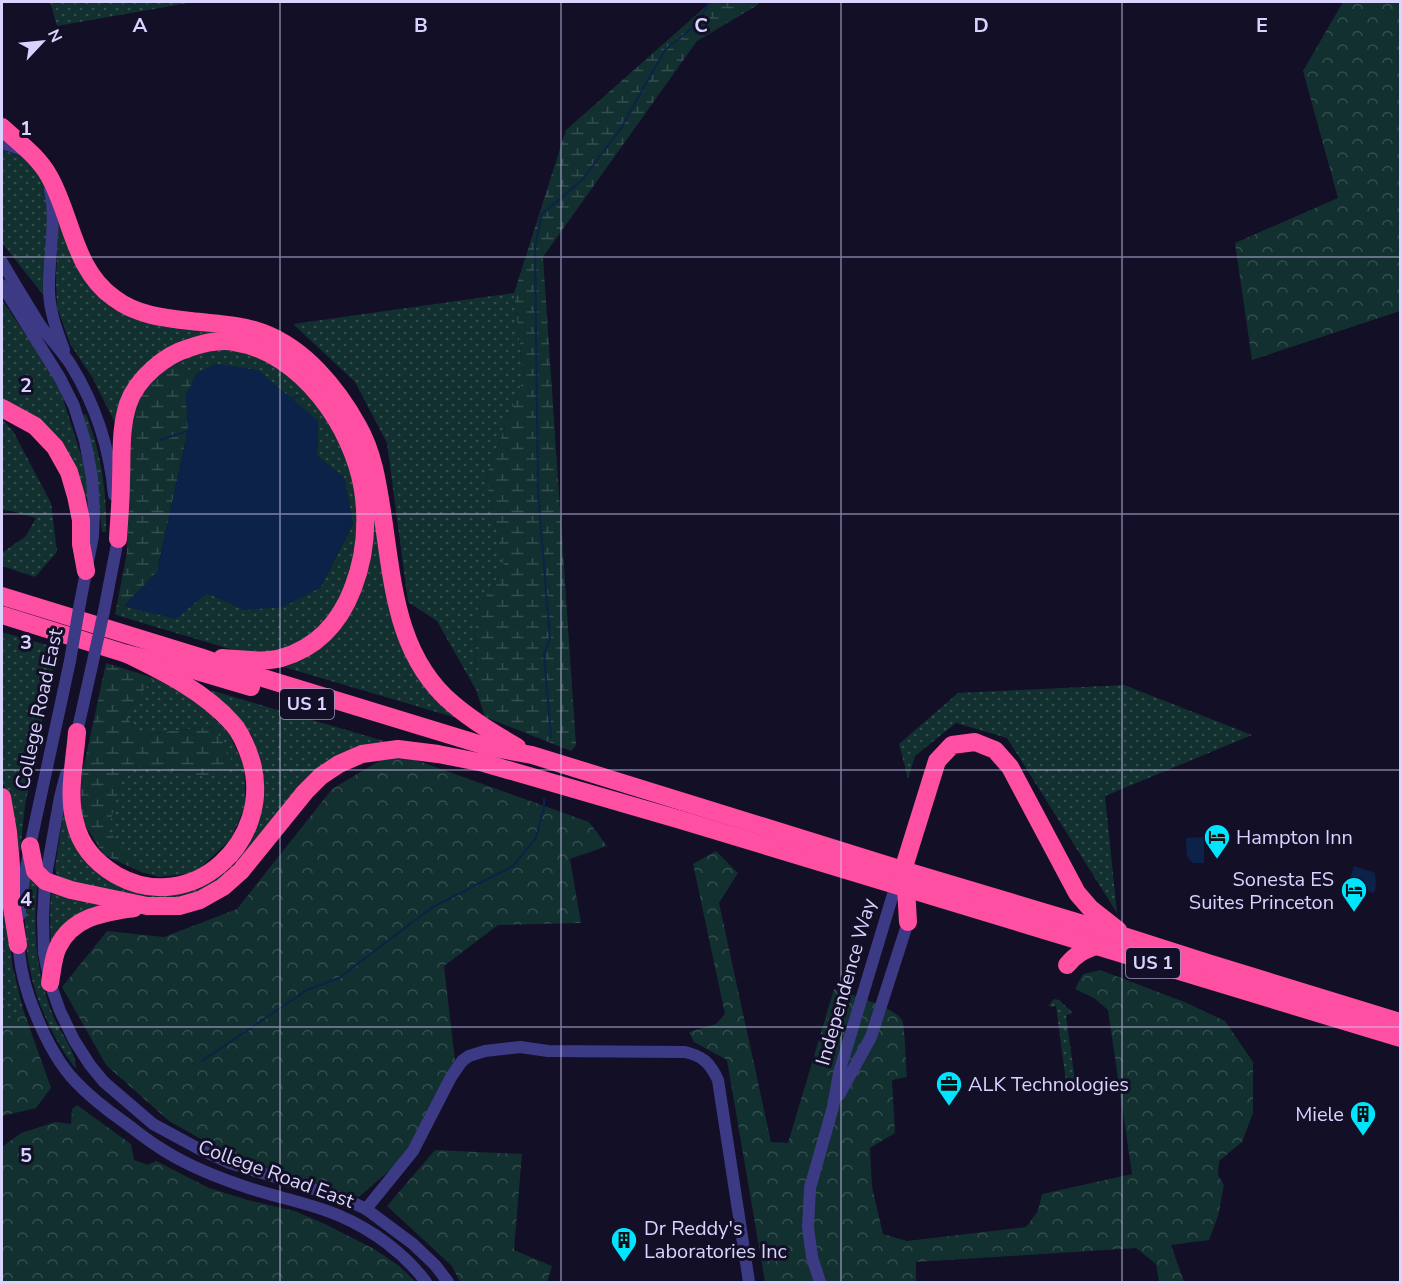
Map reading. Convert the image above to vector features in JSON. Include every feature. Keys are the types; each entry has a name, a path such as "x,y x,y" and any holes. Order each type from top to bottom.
{"highway":[{"path":"2,127 33,155 48,174 56,189 81,257 89,272 114,299 146,314 244,327 264,333 290,347 331,384 346,404 370,453 377,479 394,597 403,630 414,653 430,680 451,703 477,723 532,755"},
{"path":"118,539 124,421 129,402 140,384 157,364 188,348 208,342 233,341 258,348 282,361 304,379 326,404 341,427 355,459 363,490 366,524 363,553 348,602 337,621 318,640 301,651 280,658 264,660 200,657"},
{"path":"2,408 34,426 55,447 69,472 81,520 81,544 86,571"},
{"name":"US 1","path":"5,597 489,747 532,755 902,881 946,900 1401,1038"},
{"name":"US 1","path":"2,615 127,654 197,671 443,745 484,763 902,881 1126,937 1401,1022"},
{"path":"78,732 71,801 75,823 83,844 104,868 127,881 148,887 172,887 195,880 217,868 236,849 246,831 255,805 255,774 247,747 234,725 212,704 169,674 127,654"},
{"path":"908,922 902,881 937,761 952,745 975,742 995,750 1010,767 1077,892 1090,908 1126,937"},
{"path":"50,983 58,947 79,922 101,913 147,906 179,906 200,900 223,887 241,872 305,792 321,776 339,764 362,754 398,749 438,753 484,763"},
{"path":"2,797 11,865 11,901 18,945"},
{"path":"30,846 35,871 45,882 71,890 147,906"},
{"path":"908,922 920,908 931,902 946,900"},
{"path":"1054,933 1064,949 1067,965 1081,951 1096,946"}],"street":[{"path":"2,143 33,155 44,175 51,195 49,292 51,310 70,365"},
{"path":"2,262 42,327 70,365"},
{"name":"College Road East","path":"2,285 53,364 80,420 89,459 93,494 93,536 70,661 20,902 18,945 24,980 35,1013 47,1040 74,1081 106,1109 158,1147 196,1168 240,1185 304,1203 358,1225 383,1241 406,1260 426,1282"},
{"name":"College Road East","path":"70,365 91,405 107,451 113,484 118,539 78,732 60,797 45,882 44,953 50,983 60,1011 69,1031 90,1065 104,1082 153,1124 230,1163 345,1199 366,1209 413,1244 435,1265 448,1282"},
{"name":"Independence Way","path":"819,1282 812,1257 808,1227 810,1188 833,1107 839,1073 902,881"},
{"name":"Independence Way","path":"833,1107 871,1037 908,922"},
{"path":"366,1209 413,1151 451,1077 462,1061 469,1056 485,1051 520,1047 548,1051 696,1054 713,1069 718,1080 749,1282"}],"green space":[{"path":"50,2 194,2 57,26"},
{"path":"709,2 759,2 697,41 543,257 576,745 571,751 485,717 476,690 475,614 504,567 486,477 524,377 514,293 566,130"},
{"path":"1343,2 1400,2 1400,311 1252,360 1235,243 1338,198 1303,71"},
{"path":"2,150 27,158 44,182 49,208 44,296 2,243"},
{"path":"59,208 111,304 219,330 156,356 118,429 92,377 70,344 57,307"},
{"path":"514,293 524,377 486,477 504,567 475,614 476,690 437,621 408,602 387,443 355,382 293,324"},
{"path":"2,300 57,380 87,474 89,503 51,431 2,399"},
{"path":"201,347 248,347 312,392 352,458 363,525 344,595 316,634 280,651 240,652 119,616 124,606 176,618 207,593 245,610 320,588 353,524 344,478 317,456 318,421 217,364 197,373 169,362"},
{"path":"169,362 197,373 186,396 188,430 157,572 124,606 119,616 115,614 127,552 130,449 135,408 151,379"},
{"path":"86,414 96,443 102,472 106,532 102,532 95,464 83,415"},
{"path":"2,419 13,431 51,503 57,552 35,577 2,566 2,553 26,536 36,518 2,510"},
{"path":"376,497 395,620 467,721 270,663 328,637"},
{"path":"2,632 57,648 25,806 19,862 6,791 2,781"},
{"path":"106,663 154,678 125,713 137,735 214,726 233,763 230,767 208,777 139,765 121,782 108,830 141,872 104,855 81,819 81,779"},
{"path":"154,678 196,700 229,733 244,766 246,804 231,839 195,873 159,877 141,872 107,830 121,782 139,765 208,777 214,726 137,735 125,713"},
{"path":"1124,685 1252,735 1105,796 1117,913 1007,738 956,723 915,756 908,779 899,744 958,693"},
{"path":"210,690 391,743 359,750 220,882 180,899 145,899 58,878 55,868 64,808 78,847 165,894 253,831 265,790 252,735"},
{"path":"399,754 589,822 607,846 570,859 581,923 498,925 444,966 455,1060 406,1156 359,1197 233,1157 169,1121 106,1065 62,987 107,931 164,937 237,909 332,789 381,760"},
{"path":"2,842 12,964 23,1009 9,1020 2,999"},
{"path":"716,851 738,873 719,903 771,1142 788,1143 834,989 891,1010 902,1020 907,1077 892,1080 895,1133 870,1148 872,1187 883,1234 907,1241 1026,1227 1038,1211 1042,1194 1132,1174 1108,1010 1094,998 1075,989 1083,974 1100,970 1187,1003 1225,1021 1253,1062 1253,1113 1242,1142 1219,1161 1218,1175 1224,1185 1218,1216 1209,1240 1171,1245 1184,1282 1159,1282 1156,1264 1136,1248 916,1262 916,1282 765,1282 727,1060 694,1042 689,1032 716,1024 725,1014 693,864"},
{"path":"32,872 38,882 35,917 39,968 54,1018 74,1056 76,1068 64,1052 45,1017 32,980 25,922 26,897"},
{"path":"51,894 66,895 116,906 51,944"},
{"path":"2,999 9,1020 23,1009 51,1088 36,1108 2,1116"},
{"path":"1054,999 1059,1000 1072,1012 1066,1015 1075,1081 1066,1082 1056,1006 1050,1007 1049,1005"},
{"path":"77,1105 131,1144 134,1160 148,1165 156,1161 209,1188 295,1211 374,1249 398,1265 416,1282 2,1282 2,1147 21,1133 55,1122 71,1124 72,1109"},
{"path":"435,1150 522,1154 514,1250 552,1266 547,1282 460,1282 452,1266 387,1206"}],"water":[{"path":"217,364 258,370 318,421 317,456 344,478 353,523 320,588 283,607 245,610 207,593 176,619 124,606 157,572 188,430 186,396 197,373"},
{"path":"1204,837 1204,863 1193,863 1187,857 1186,838"},
{"path":"1354,866 1375,873 1374,893 1348,885"}],"waterway":[{"path":"551,737 544,654 550,639 538,492 535,247 542,214 582,180 621,128 665,50 696,25 710,2"},
{"path":"292,398 299,396"},
{"path":"161,440 190,430"},
{"path":"202,1061 307,990 339,978 431,908 513,866 536,838 544,799"}],"place":[{"name":"Hampton Inn","path":"1217,860"},
{"name":"Sonesta ES Suites Princeton","path":"1354,913"},
{"name":"ALK Technologies","path":"949,1107"},
{"name":"Miele","path":"1363,1137"},
{"name":"Dr Reddy's Laboratories Inc","path":"624,1263"}]}
